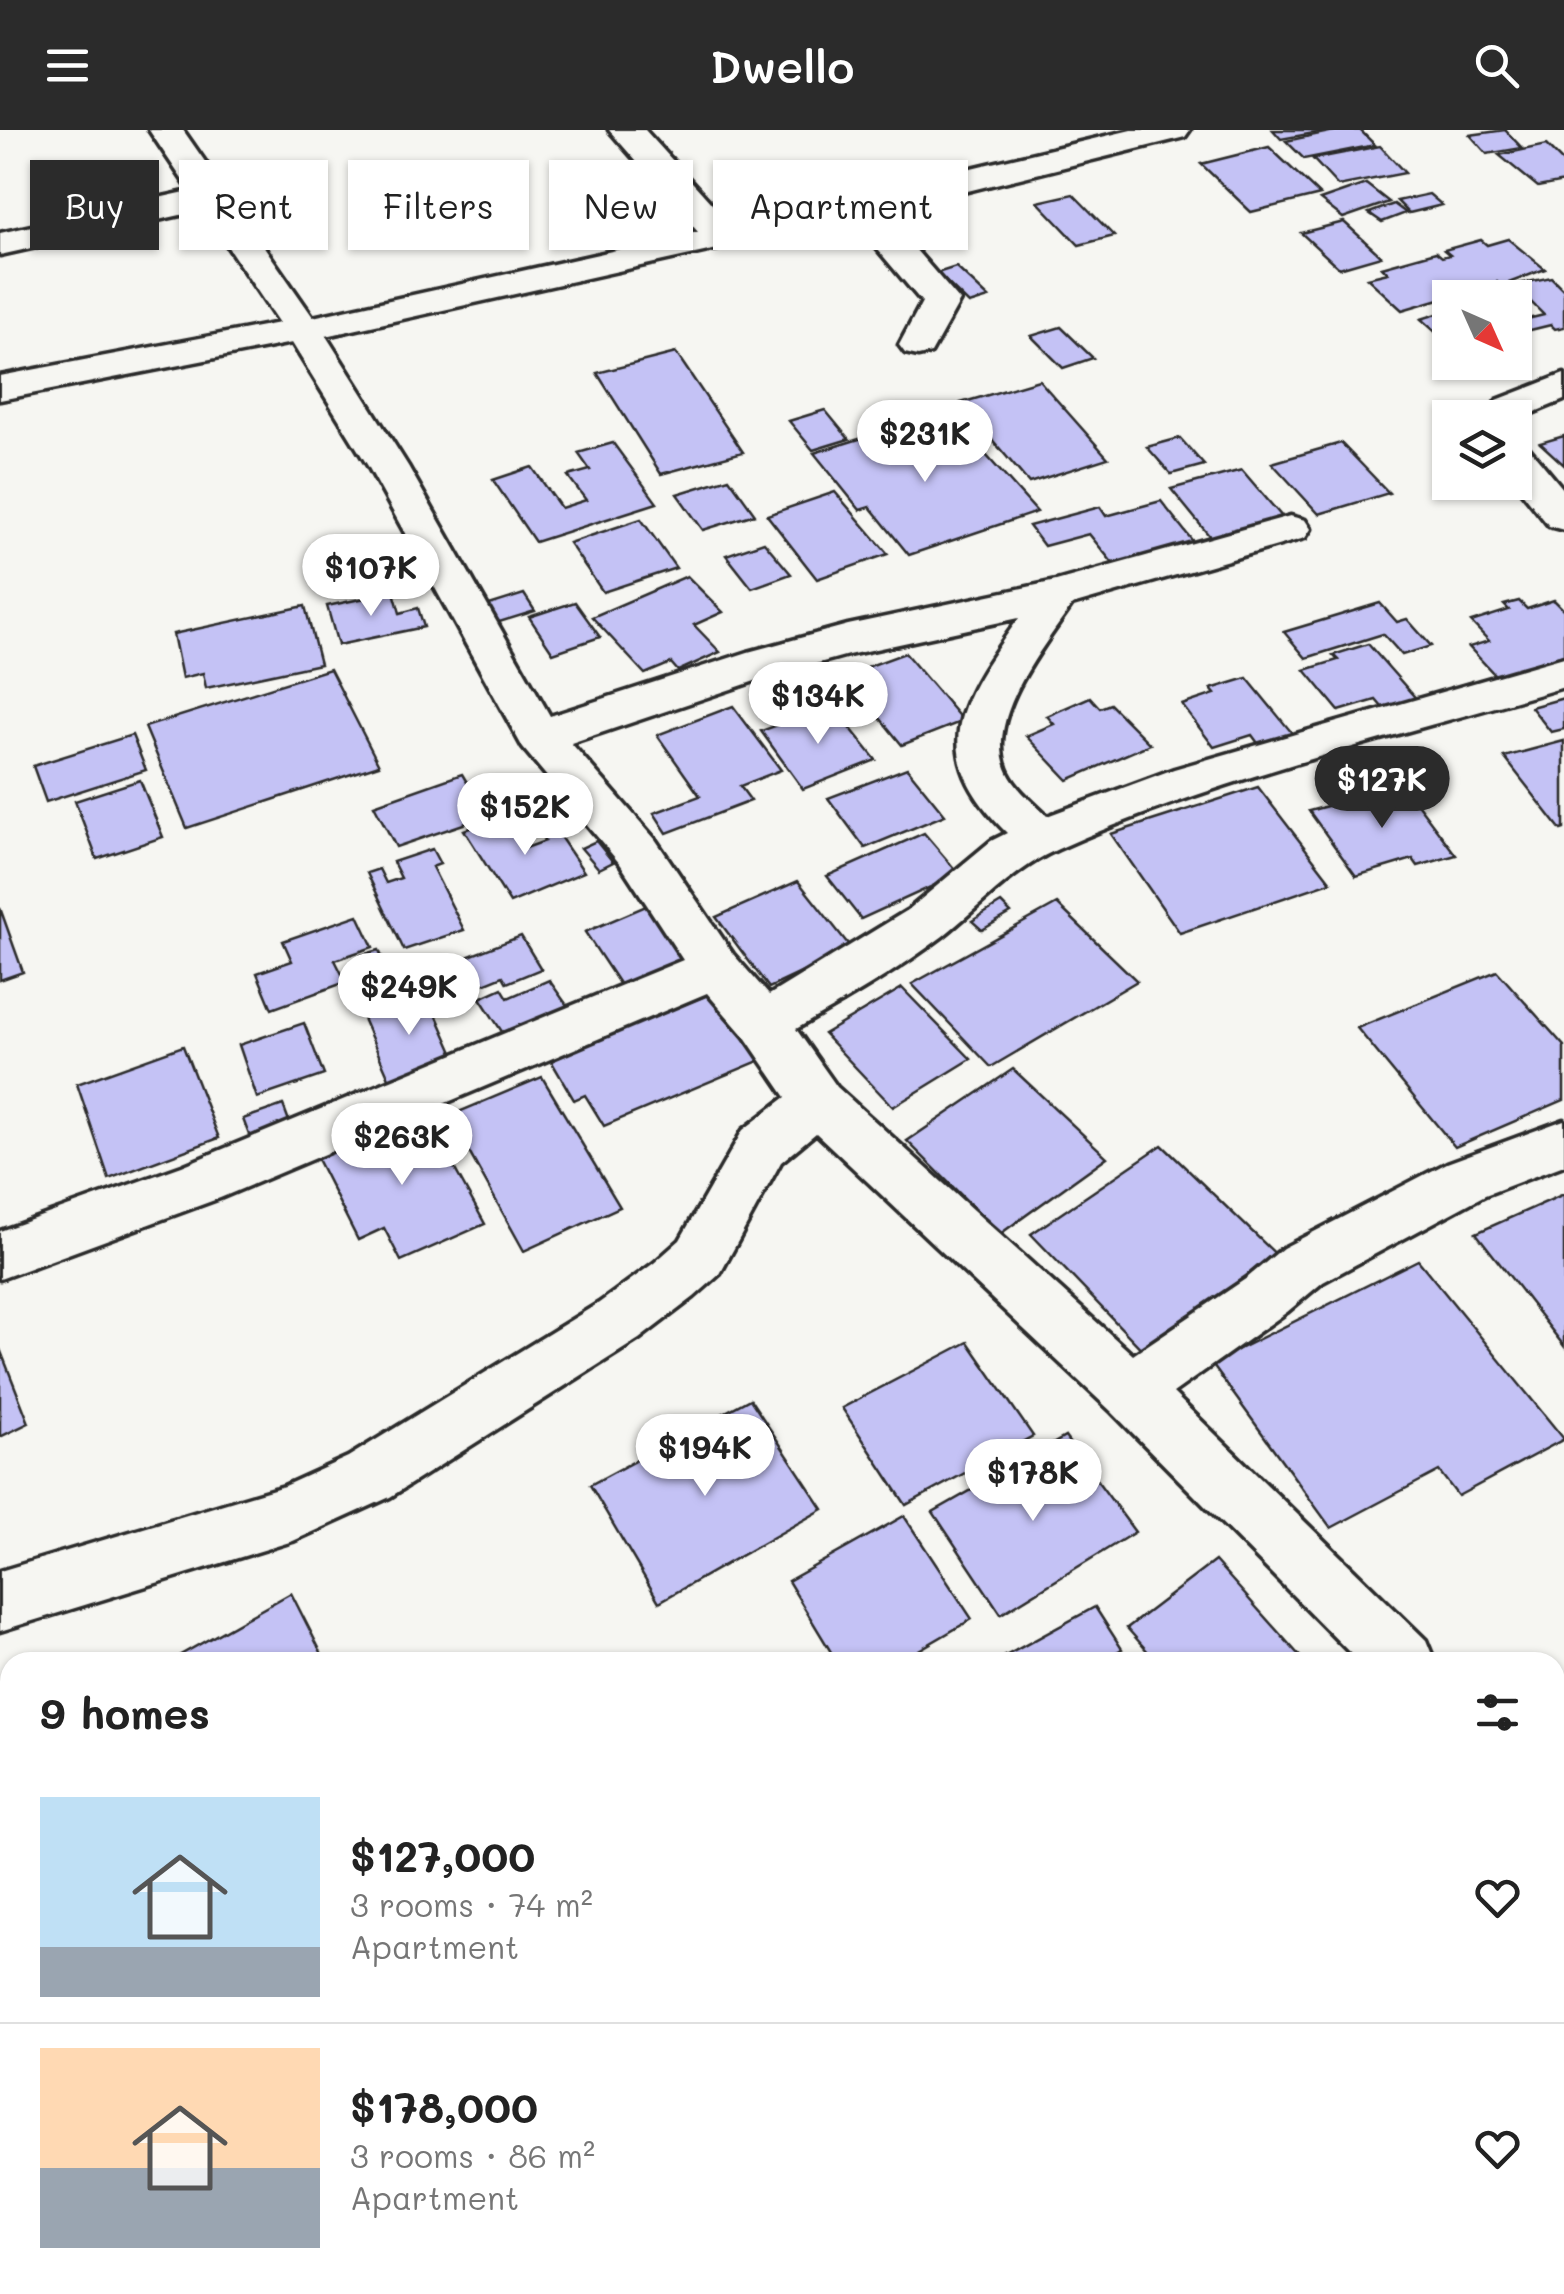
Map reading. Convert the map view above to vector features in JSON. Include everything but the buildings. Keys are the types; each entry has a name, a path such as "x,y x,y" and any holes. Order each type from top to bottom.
{"street":[{"path":"166,130 187,160"},
{"path":"626,130 713,228"},
{"path":"968,170 1049,143 1173,130"},
{"path":"0,244 179,205"},
{"path":"0,388 302,330 713,238"},
{"path":"248,250 388,466 539,737 638,852 715,968 762,1023 818,1102 1133,1392 1393,1652"},
{"path":"897,250 941,301 918,345"},
{"path":"1530,400 1564,386"},
{"path":"1532,478 1564,517"},
{"path":"539,737 748,667 848,640 1057,595 1290,528"},
{"path":"1040,837 1004,800 981,764 981,728 1000,682 1057,595"},
{"path":"762,1023 912,932 1008,854 1040,837 1190,781 1564,672"},
{"path":"0,1255 201,1182 715,968"},
{"path":"0,1601 293,1512 369,1477 619,1321 674,1280 700,1257 762,1146 818,1102"},
{"path":"1133,1392 1162,1365 1267,1295 1303,1266 1466,1180 1564,1142"}]}
